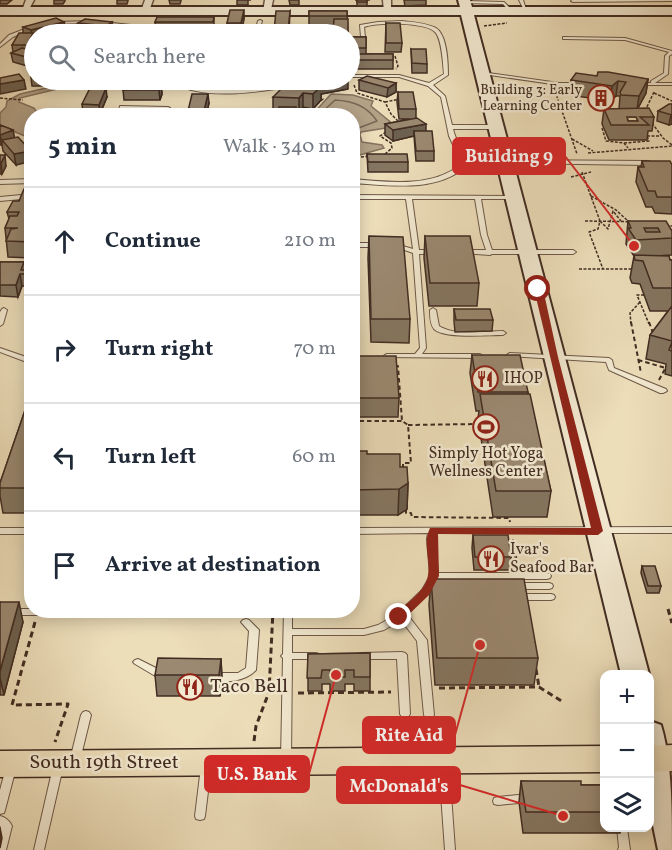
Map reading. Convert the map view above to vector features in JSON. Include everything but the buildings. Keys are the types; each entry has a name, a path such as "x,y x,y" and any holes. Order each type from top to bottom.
{"main road":[{"path":"0,11 27,6 265,11 465,5 511,11 523,6 647,4 672,11"},
{"path":"465,5 634,670"},
{"path":"656,752 670,832"},
{"name":"South 19th Street","path":"6,764 63,757 206,763 600,759"}],"lane":[{"path":"573,1 647,4 672,0"},
{"path":"51,23 91,22"},
{"path":"101,23 110,24"},
{"path":"363,37 362,26 370,23 409,24 435,30 440,35 446,73 444,78 430,86"},
{"path":"0,46 15,33 24,30"},
{"path":"565,38 625,39 672,52"},
{"path":"647,85 663,78 669,68 667,56 672,52"},
{"path":"483,73 497,73 552,83 589,83"},
{"path":"360,78 396,76 430,86 443,96 449,125 462,163 462,167 450,176 421,182 360,182"},
{"path":"629,84 672,84"},
{"path":"218,90 255,90"},
{"path":"122,108 168,108"},
{"path":"449,125 495,125"},
{"path":"504,162 652,163"},
{"path":"0,182 24,181"},
{"path":"0,199 24,197"},
{"path":"360,197 513,197"},
{"path":"409,197 416,252 423,348 417,356"},
{"path":"478,197 484,235 490,253"},
{"path":"360,245 394,245 416,252 439,252"},
{"path":"451,252 530,254 573,252"},
{"path":"0,324 4,310"},
{"path":"433,310 435,326 445,332 503,333"},
{"path":"0,350 24,359"},
{"path":"495,355 609,360 611,369 619,374 664,387"},
{"path":"374,356 484,356"},
{"path":"360,531 672,530"},
{"path":"0,531 24,531"},
{"path":"287,632 374,630 402,614 432,592 434,576 431,539 433,531"},
{"path":"434,576 547,576"},
{"path":"510,586 549,586"},
{"path":"511,597 551,597"},
{"path":"0,612 24,612"},
{"path":"402,614 422,640 429,715"},
{"path":"286,763 288,618"},
{"path":"204,677 236,677 251,670 254,630 246,622"},
{"path":"286,656 321,656"},
{"path":"344,656 402,656 405,714"},
{"path":"138,662 161,677 172,677"},
{"path":"39,850 63,757 86,715"},
{"path":"443,761 450,850"},
{"path":"200,816 206,763"},
{"path":"0,810 6,764"},
{"path":"498,801 539,798"},
{"path":"0,820 7,826 1,850"},
{"path":"622,832 624,850"}],"path":[{"path":"396,56 399,73 396,76"},
{"path":"552,83 580,162"},
{"path":"647,85 654,93 672,101"},
{"path":"300,90 309,96 323,98 314,108"},
{"path":"355,90 357,93 386,102 401,98"},
{"path":"646,114 645,108 654,93"},
{"path":"0,98 23,100"},
{"path":"386,102 391,114 404,125"},
{"path":"648,118 660,136 672,145"},
{"path":"602,128 606,141 624,143 629,149"},
{"path":"651,130 658,130"},
{"path":"385,154 392,148 391,143 380,136 386,131"},
{"path":"624,143 649,141 645,132"},
{"path":"647,136 660,136"},
{"path":"571,139 593,152"},
{"path":"573,144 581,145"},
{"path":"577,154 672,145"},
{"path":"360,157 375,155"},
{"path":"581,167 600,221 608,229 613,211 621,221"},
{"path":"571,177 583,174"},
{"path":"591,196 616,210 628,221"},
{"path":"585,221 654,223"},
{"path":"600,221 598,229 590,232 603,269"},
{"path":"663,224 672,226"},
{"path":"579,269 637,269"},
{"path":"644,295 637,295 653,333 658,333"},
{"path":"640,302 630,313 630,320 642,377 664,387"},
{"path":"638,360 667,366 656,384"},
{"path":"387,366 398,366 402,421"},
{"path":"360,421 402,421 408,425 477,424"},
{"path":"393,468 403,468 403,463 411,463 408,425"},
{"path":"405,502 406,513 411,513 412,517 509,518 519,576"},
{"path":"668,609 672,623"},
{"path":"36,618 12,705 68,704 63,757"},
{"path":"254,741 254,724 269,692 273,618"},
{"path":"535,664 539,687"}],"water":[{"path":"38,90 53,90 20,98 19,102 34,108 24,108 24,136 0,126 0,113 6,107 7,101 20,94"},
{"path":"331,94 353,95 373,101 371,106 393,124 392,127 361,132 360,135 360,108 318,108"},
{"path":"360,135 362,142 382,145 384,148 360,155"}],"place":[{"name":"Building 3: Early Learning Center","path":"601,98"},
{"name":"Building 9","path":"634,246"},
{"name":"IHOP","path":"485,379"},
{"name":"Simply Hot Yoga Wellness Center","path":"486,427"},
{"name":"Ivar's Seafood Bar","path":"491,559"},
{"name":"Rite Aid","path":"480,645"},
{"name":"U.S. Bank","path":"336,675"},
{"name":"Taco Bell","path":"190,687"},
{"name":"McDonald's","path":"563,816"}],"route":[{"path":"399,617 425,592 434,576 431,539 433,531 598,531 553,357 538,289"}]}
